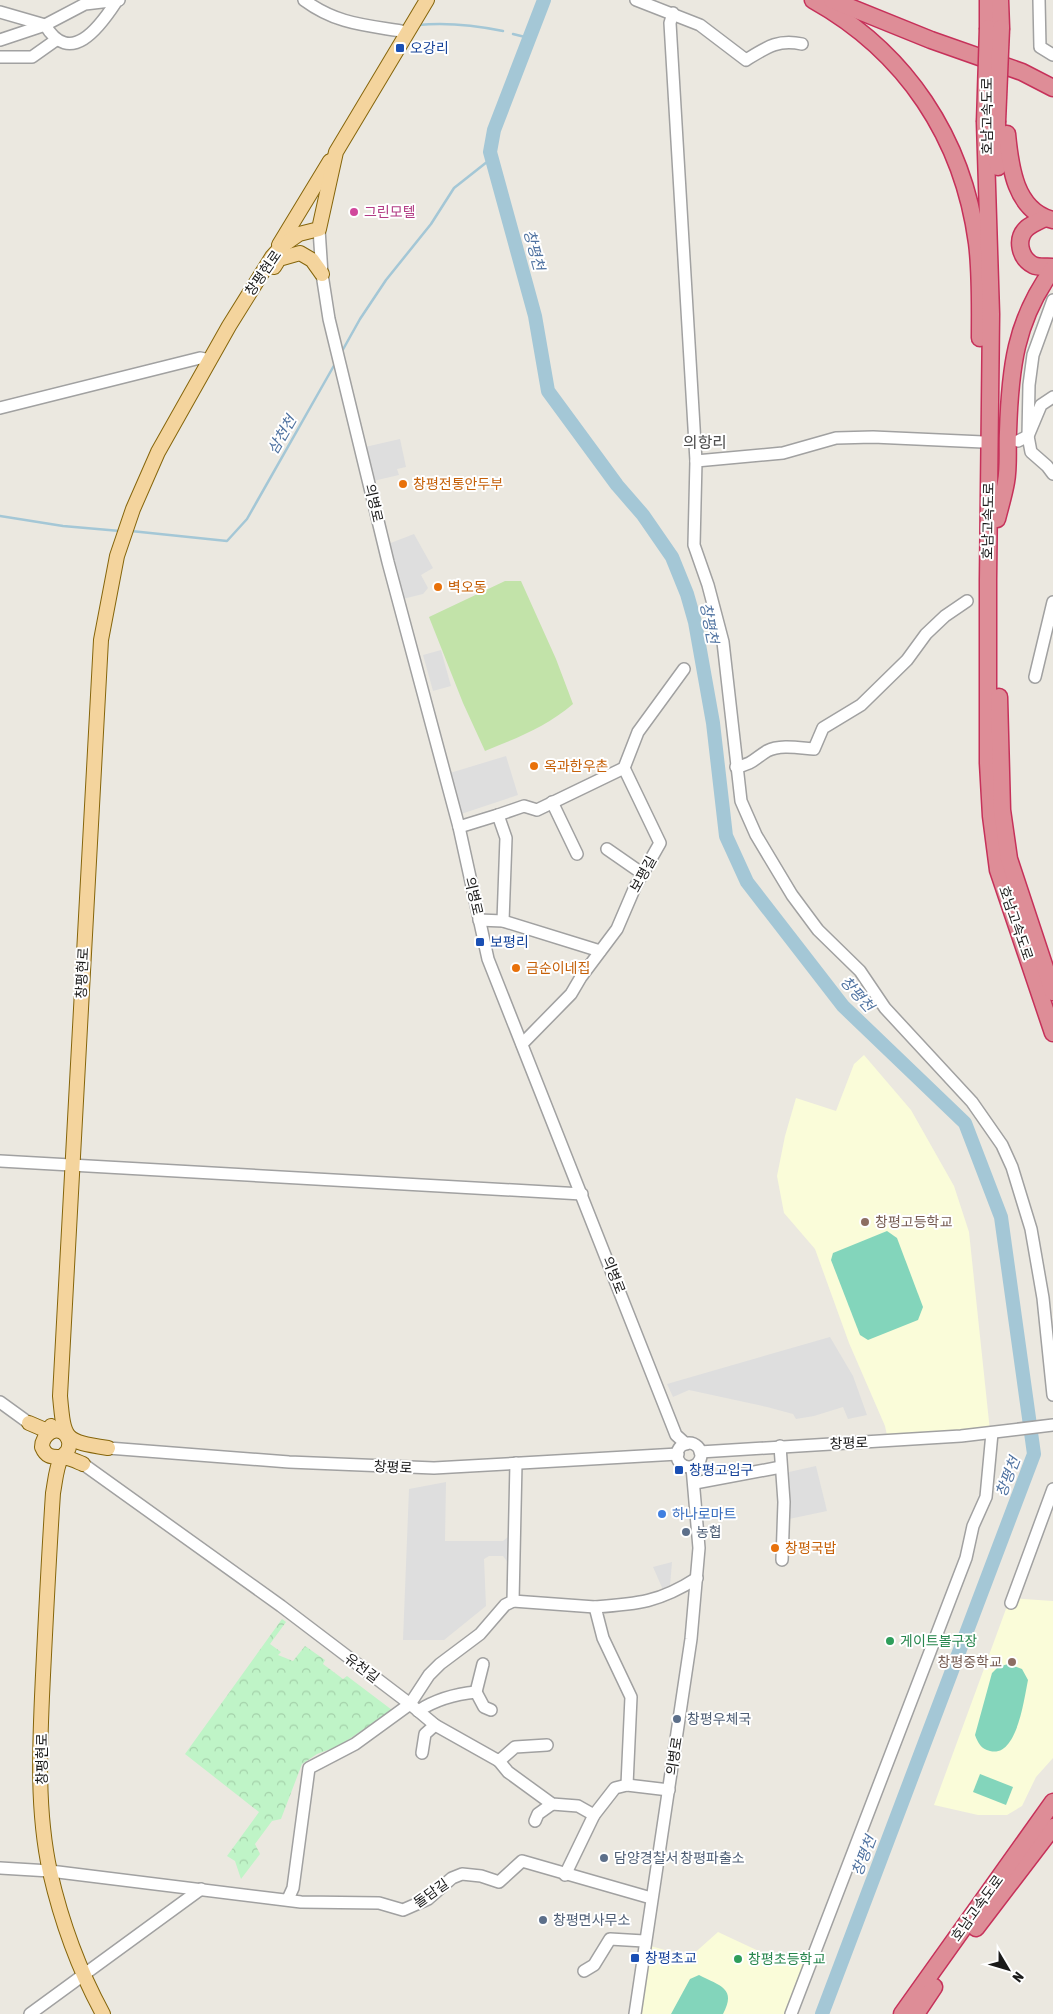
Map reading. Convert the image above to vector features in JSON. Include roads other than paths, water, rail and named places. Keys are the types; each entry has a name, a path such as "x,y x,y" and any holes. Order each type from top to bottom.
{"highway":[{"path":"813,0 860,30 885,52 912,82 927,105 952,152 968,194 977,243 980,360 990,405"},
{"path":"832,0 931,40 1022,72 1053,88"},
{"path":"858,0 1032,66 1053,76"},
{"name":"호남고속도로","path":"988,0 994,28 1001,322 997,519 1002,810 1010,859 1053,992"},
{"name":"호남고속도로","path":"994,28 1000,0"},
{"path":"996,122 1017,188 1028,204 1049,219"},
{"name":"호남고속도로","path":"996,122 991,314 988,580 988,763 991,816 998,870 1053,1032"},
{"path":"997,519 1006,480 1011,377 1016,349 1024,318 1036,292 1053,268 1035,266 1026,260 1021,252 1022,234 1027,228 1049,219"},
{"name":"호남고속도로","path":"902,2014 1053,1802"},
{"name":"호남고속도로","path":"916,2014 949,1964 1053,1826"}],"main road":[{"path":"272,257 427,0"},
{"path":"319,229 336,152"},
{"name":"창평현로","path":"103,2014 84,1975 61,1910 50,1871 42,1812 41,1721 55,1452 70,1443 63,1427 60,1396 71,1165 101,640 112,572 118,552 133,509 158,452 241,306 272,257 282,246 299,234 319,229"},
{"path":"241,306 257,292 279,259 288,255 300,253 312,260 322,274"},
{"path":"29,1423 40,1423 47,1420 60,1396"},
{"path":"50,1432 60,1396"},
{"path":"60,1396 65,1416 72,1429 82,1437 108,1448"},
{"path":"29,1423 50,1432"},
{"path":"29,1423 55,1452 83,1464"},
{"path":"55,1452 44,1436 50,1432 59,1431 79,1443 108,1448"},
{"path":"55,1452 108,1448"},
{"path":"54,1489 67,1469 83,1464"}],"street":[{"path":"304,0 326,15 342,21 407,32"},
{"path":"636,0 700,25 746,60 766,47 787,41 802,44"},
{"path":"1039,0 1040,47 1053,55"},
{"path":"0,40 45,25 85,4 118,1"},
{"path":"0,12 45,25 56,40 69,44 82,40 94,32 118,1"},
{"path":"673,13 670,23 696,461 694,544 708,585 723,642 741,801 756,835 792,895 818,930 860,972 885,1008 972,1102 1002,1145 1012,1167 1031,1229 1043,1298 1053,1396"},
{"path":"0,57 32,57 56,40"},
{"path":"319,229 322,274"},
{"name":"의병로","path":"322,274 329,319 346,382 388,562 458,827 490,967 582,1194 676,1435 686,1444"},
{"path":"1053,300 1033,355 1023,439 1031,452 1048,466 1053,474"},
{"path":"0,408 200,358 210,360"},
{"path":"1023,439 1041,406 1053,397"},
{"path":"696,461 784,453 836,438 873,437 983,442"},
{"path":"736,766 750,764 768,750 785,747 814,749 823,728 862,705 907,660 926,634 945,616 967,601"},
{"path":"1035,677 1053,602"},
{"path":"1042,648 1053,654"},
{"path":"458,827 524,806 537,810 624,768 638,732 684,669"},
{"name":"보평길","path":"522,1044 571,994 581,976 617,929 660,843 624,768"},
{"path":"552,802 577,854"},
{"path":"498,815 506,838 503,921"},
{"path":"607,849 643,874"},
{"path":"479,920 503,921 600,952"},
{"path":"0,1161 582,1194"},
{"path":"0,1402 29,1423"},
{"name":"창평로","path":"700,1452 887,1441 1053,1425"},
{"path":"791,2014 966,1558 973,1526 986,1497 994,1432"},
{"path":"686,1444 694,1444 700,1452 700,1461 692,1467 686,1467 680,1463 678,1454 680,1449 686,1444"},
{"path":"780,1446 784,1502 782,1560"},
{"name":"창평로","path":"108,1448 289,1462 434,1468 678,1454"},
{"path":"513,1601 516,1463"},
{"name":"유천길","path":"83,1464 281,1606 435,1725 499,1761 508,1772 552,1804"},
{"name":"의병로","path":"635,2014 644,1941 691,1639 699,1548 695,1483 692,1467"},
{"path":"695,1483 781,1467"},
{"path":"1011,1603 1053,1489"},
{"path":"414,1707 429,1675 440,1664 480,1634 505,1605 513,1601 595,1607 639,1604 676,1592 697,1578"},
{"path":"595,1607 603,1638 631,1697 626,1785"},
{"path":"483,1664 476,1692 484,1706 491,1710"},
{"path":"0,1868 50,1871 288,1899 293,1888 309,1768 355,1744 414,1707 453,1696 476,1692"},
{"path":"422,1753 426,1734 435,1725"},
{"path":"499,1761 515,1747 547,1745"},
{"path":"565,1875 594,1815 615,1788 626,1785 669,1790"},
{"path":"535,1821 538,1814 552,1804 578,1806 594,1815"},
{"name":"돌담길","path":"288,1899 311,1903 379,1903 403,1910 428,1899 438,1889 462,1874 481,1876 498,1882 522,1861 565,1875 651,1898"},
{"path":"30,2014 202,1889"},
{"path":"584,1971 594,1965 610,1939 644,1941"}],"waterway":[{"name":"창평천","path":"544,0 494,130 490,152 535,316 548,391 617,485 643,515 672,557 687,594 695,622 713,723 726,836 747,882 843,1006 965,1123 1001,1217 1034,1454 822,2014"},
{"path":"418,25 461,25 503,31"},
{"path":"513,34 529,38"},
{"name":"삼천천","path":"341,353 360,319 386,280 431,224 454,188 492,158"},
{"name":"삼천천","path":"131,531 227,541 247,519 336,362"},
{"name":"삼천천","path":"0,516 63,526 120,531"}],"place":[{"name":"오강리","path":"400,48"},
{"name":"그린모텔","path":"354,212"},
{"name":"창평전통안두부","path":"403,484"},
{"name":"벽오동","path":"438,587"},
{"name":"옥과한우촌","path":"534,766"},
{"name":"보평리","path":"480,942"},
{"name":"금순이네집","path":"516,968"},
{"name":"창평고등학교","path":"865,1222"},
{"name":"창평고입구","path":"679,1470"},
{"name":"하나로마트","path":"662,1514"},
{"name":"농협","path":"686,1532"},
{"name":"창평국밥","path":"775,1548"},
{"name":"게이트볼구장","path":"890,1641"},
{"name":"창평중학교","path":"1012,1662"},
{"name":"창평우체국","path":"677,1719"},
{"name":"담양경찰서 창평파출소","path":"604,1858"},
{"name":"창평면사무소","path":"543,1920"},
{"name":"창평초교","path":"635,1958"},
{"name":"창평초등학교","path":"738,1959"}],"district":[{"name":"의항리","path":"705,442"}]}
